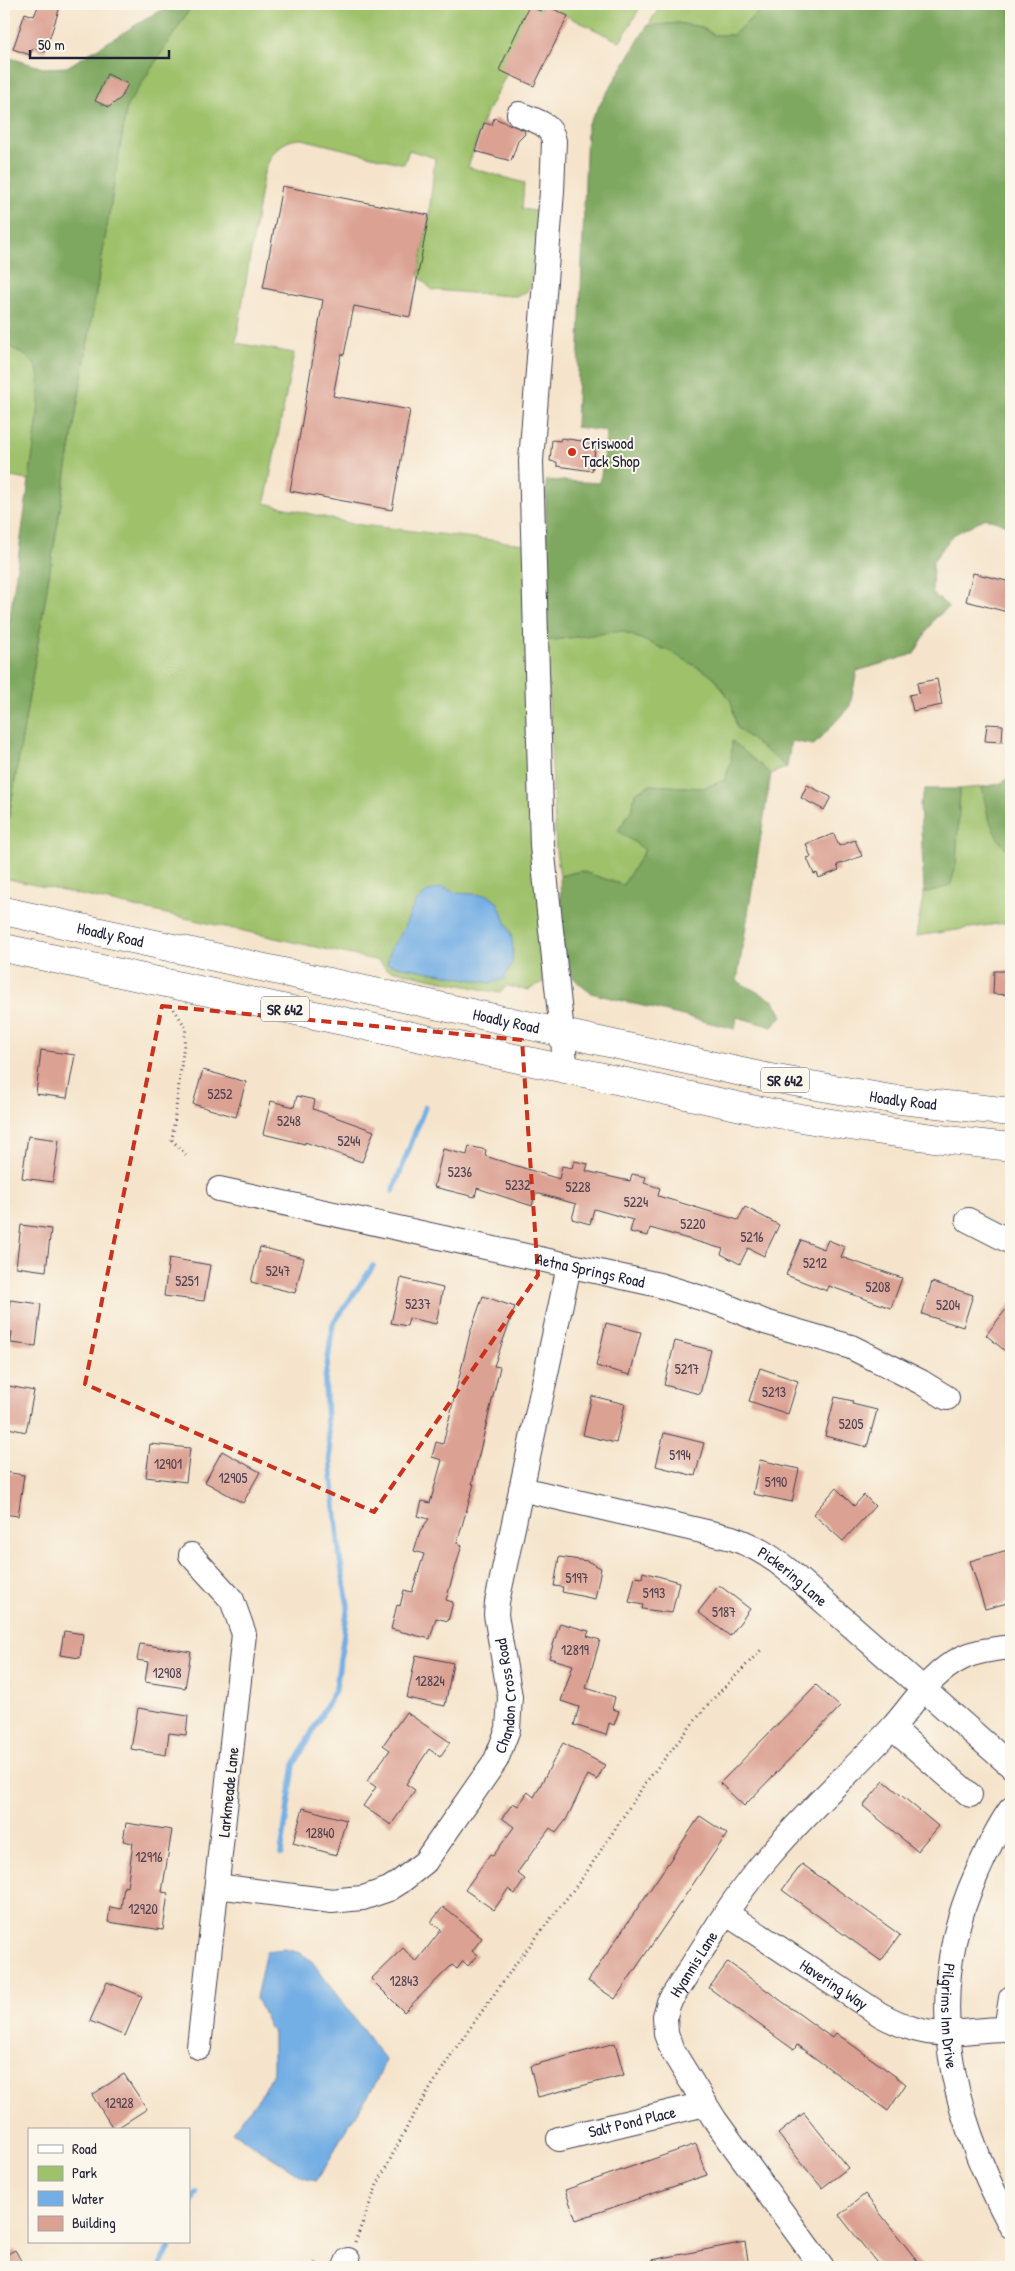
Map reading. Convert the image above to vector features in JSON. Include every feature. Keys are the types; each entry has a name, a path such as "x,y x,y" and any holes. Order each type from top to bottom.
{"main road":[{"name":"Hoadly Road","path":"4,911 770,1078 891,1099 1011,1112"},
{"name":"SR 642","path":"4,948 566,1070 833,1124 936,1140 1011,1147"}],"street":[{"path":"518,114 545,125 553,134 554,141 552,191 531,461 542,846 566,1070"},
{"name":"Aetna Springs Road","path":"219,1189 659,1285 724,1305 765,1322 851,1347 921,1382 947,1398"},
{"path":"968,1220 1011,1242"},
{"name":"Chandon Cross Road","path":"217,1886 332,1901 362,1898 389,1889 425,1862 496,1760 508,1729 510,1712 509,1687 496,1615 497,1602 569,1266"},
{"name":"Pickering Lane","path":"521,1489 732,1538 752,1545 770,1555 1011,1766"},
{"name":"Larkmeade Lane","path":"191,1555 232,1600 244,1634 199,2047"},
{"name":"Hyannis Lane","path":"822,2267 705,2104 672,2050 666,2034 665,2016 669,2002 727,1914 769,1855 892,1728 942,1671 959,1659 979,1652 1011,1646"},
{"path":"892,1728 970,1795"},
{"name":"Pilgrims Inn Drive","path":"1011,1809 990,1845 968,1892 957,1927 947,1982 947,2034 962,2113 975,2150 1011,2226"},
{"name":"Havering Way","path":"727,1914 881,2015 902,2026 924,2032 947,2034 1008,2029"},
{"path":"1008,2029 1011,1998"},
{"name":"Salt Pond Place","path":"559,2139 705,2104"}],"path":[{"path":"172,1006 186,1028 172,1140 188,1157"},
{"path":"347,2263 381,2177 410,2121 453,2052 517,1962 584,1876 646,1782 709,1703 761,1650"},
{"path":"313,2267 315,2262"}],"highlighted area":[{"path":"162,1006 522,1040 538,1275 374,1512 85,1384"}],"green space":[{"path":"193,4 543,4 484,118 468,167 524,183 522,209 539,212 534,265 528,290 520,295 511,296 432,290 418,275 429,215 435,158 409,150 404,164 302,139 294,140 281,145 276,150 268,162 263,177 236,343 294,353 265,503 353,524 525,544 538,749 543,982 528,990 507,986 499,993 386,969 379,961 4,878 4,847 127,106"},
{"path":"193,4 127,106 4,847 4,659 37,424 39,387 38,372 34,363 22,353 4,344 4,56 43,68 67,67 159,11"},
{"path":"543,4 642,4 620,42"},
{"path":"661,4 767,4 733,35 714,35 701,27 678,23 648,26"},
{"path":"767,4 1011,4 1011,526 985,518 953,535 933,561 932,593 949,607 934,619 914,654 857,671 850,706 814,745 791,741 787,767 737,728 731,701 713,676 671,652 622,631 546,641 546,480 600,483 607,431 576,427 587,126 647,26 678,23 701,27 714,35 733,35"},
{"path":"4,344 23,354 32,361 37,369 40,393 39,408 29,480 4,476"},
{"path":"622,631 671,652 713,676 731,701 737,728 787,767 771,774 754,762 731,762 725,780 703,788 649,785 635,793 633,807 619,831 645,850 623,885 581,871 560,876 556,851 546,641"},
{"path":"732,741 771,774 737,981 774,1001 782,1016 772,1027 737,1017 735,1029 591,993 578,983 571,974 564,949 560,876 581,871 623,885 645,850 618,831 633,807 635,793 649,785 703,788 725,780 731,762"},
{"path":"1011,760 1011,854 994,832 982,787 1000,784 1009,777"},
{"path":"982,787 988,816 1011,854 1011,922 916,936 924,892 936,891 956,865 960,789"},
{"path":"925,789 960,789 956,865 951,884 936,891 924,892 920,804"}],"water":[{"path":"442,887 457,893 488,895 498,903 511,934 513,948 512,963 504,979 490,983 387,964 391,947 400,936 415,903 427,892"},
{"path":"284,1949 300,1953 311,1960 385,2060 372,2089 316,2180 303,2177 232,2132 264,2091 273,2072 273,2034 256,1998 266,1951"}],"building":[{"path":"39,4 61,4 45,52 33,48 30,55 13,49 25,13 34,16"},
{"path":"543,4 568,16 534,86 499,70 529,6 540,11"},
{"path":"107,74 128,84 121,98 109,107 95,101"},
{"path":"494,118 524,130 525,134 518,141 511,161 475,151 484,123 492,125"},
{"path":"282,186 429,215 410,317 354,306 344,355 341,354 333,396 410,410 392,510 290,491 323,300 263,288"},
{"name":"Criswood Tack Shop","path":"561,438 596,443 592,471 557,466 557,462 550,461 552,440 560,441"},
{"path":"973,573 1011,582 1011,613 966,601"},
{"path":"937,679 942,705 913,711 909,695 919,693 917,683"},
{"path":"987,724 1003,725 1002,742 985,741"},
{"path":"807,785 831,797 824,810 801,798"},
{"path":"834,834 839,846 855,840 862,856 837,865 839,870 819,878 817,873 814,874 807,858 811,857 806,844"},
{"path":"994,971 1011,971 1011,995 993,994"},
{"path":"41,1050 75,1055 67,1098 36,1094"},
{"path":"203,1070 246,1082 236,1117 193,1104"},
{"path":"297,1096 315,1100 313,1109 374,1131 362,1162 305,1142 305,1144 263,1134 271,1101 294,1107"},
{"path":"28,1136 59,1140 53,1182 22,1178"},
{"path":"469,1146 486,1150 485,1156 559,1179 562,1166 572,1168 574,1161 588,1164 586,1171 620,1179 630,1181 632,1174 646,1177 644,1183 660,1188 658,1196 738,1220 745,1207 779,1225 764,1256 748,1248 740,1264 721,1254 723,1249 650,1228 648,1236 630,1232 633,1220 594,1209 590,1224 572,1219 576,1204 536,1193 532,1206 477,1188 475,1197 434,1187 443,1149 467,1155"},
{"path":"21,1225 51,1229 46,1271 16,1267"},
{"path":"801,1240 824,1249 828,1240 845,1247 841,1257 902,1278 891,1308 829,1286 827,1291 786,1275"},
{"path":"260,1247 304,1258 295,1293 251,1282"},
{"path":"169,1258 210,1265 204,1301 164,1296"},
{"path":"401,1278 443,1288 436,1324 409,1318 407,1326 391,1323"},
{"path":"932,1282 973,1295 963,1327 922,1314"},
{"path":"483,1296 515,1307 494,1366 500,1367 472,1484 474,1484 457,1543 462,1545 446,1600 453,1602 448,1621 436,1618 430,1639 391,1629 397,1605 400,1606 404,1590 412,1592 424,1554 414,1551 420,1531 429,1519 418,1516 422,1501 430,1503 442,1460 432,1457 436,1442 443,1444 470,1333"},
{"path":"10,1300 41,1304 36,1346 11,1343 12,1332 6,1331"},
{"path":"1011,1303 1011,1356 986,1335"},
{"path":"606,1323 641,1332 630,1375 596,1366"},
{"path":"675,1341 711,1350 700,1394 664,1385"},
{"path":"760,1368 798,1381 788,1414 749,1401"},
{"path":"4,1385 34,1391 26,1432 4,1427"},
{"path":"592,1396 625,1404 616,1443 583,1435"},
{"path":"835,1397 853,1401 852,1404 877,1410 867,1447 825,1436"},
{"path":"664,1433 704,1443 695,1476 656,1466"},
{"path":"150,1444 190,1448 186,1482 146,1477"},
{"path":"222,1451 260,1472 243,1503 205,1482"},
{"path":"760,1460 799,1469 792,1502 753,1494"},
{"path":"4,1472 24,1475 18,1516 4,1514"},
{"path":"836,1488 854,1506 864,1495 875,1506 843,1541 813,1514"},
{"path":"1011,1549 1011,1602 985,1609 970,1561"},
{"path":"559,1557 587,1561 601,1568 595,1599 562,1592 563,1587 554,1586"},
{"path":"643,1572 679,1582 672,1613 642,1609 643,1605 629,1602 635,1577 642,1578"},
{"path":"719,1585 750,1609 730,1636 698,1612"},
{"path":"560,1623 589,1631 587,1636 600,1640 586,1688 615,1697 612,1709 619,1711 614,1725 609,1723 606,1735 574,1725 579,1707 561,1701 573,1665 549,1658"},
{"path":"64,1631 83,1634 80,1658 60,1655"},
{"path":"140,1644 191,1652 185,1688 145,1682 148,1662 137,1660"},
{"path":"416,1655 453,1663 445,1706 407,1698"},
{"path":"816,1685 840,1707 744,1806 720,1783"},
{"path":"138,1708 188,1716 186,1735 169,1733 166,1755 131,1749"},
{"path":"406,1712 450,1742 440,1757 429,1749 406,1784 415,1790 391,1825 363,1806 376,1787 367,1781 390,1750 383,1745"},
{"path":"563,1743 605,1765 597,1780 588,1775 566,1820 556,1833 550,1828 517,1873 525,1879 515,1894 508,1889 494,1910 465,1890 490,1854 493,1856 514,1827 502,1818 513,1803 518,1806 528,1792 534,1797"},
{"path":"884,1781 938,1826 917,1851 863,1806"},
{"path":"303,1808 346,1820 336,1855 293,1843"},
{"path":"700,1816 727,1834 615,1999 588,1981"},
{"path":"126,1823 172,1830 162,1892 168,1893 163,1930 108,1922 110,1907 121,1909 124,1886 127,1887 133,1843 123,1841"},
{"path":"802,1864 900,1935 881,1961 782,1890"},
{"path":"443,1907 482,1938 472,1951 477,1955 468,1966 463,1961 457,1969 452,1965 404,2012 371,1979 403,1948 416,1962 441,1930 431,1922"},
{"path":"728,1962 832,2038 836,2033 906,2084 888,2111 797,2045 794,2050 709,1988"},
{"path":"107,1982 142,1996 125,2036 90,2021"},
{"path":"615,2043 624,2075 538,2097 530,2066"},
{"path":"124,2074 147,2109 117,2128 113,2128 92,2095"},
{"path":"804,2113 848,2168 822,2188 778,2134"},
{"path":"696,2144 707,2175 576,2220 565,2190"},
{"path":"865,2194 922,2267 880,2267 839,2215"},
{"path":"745,2242 749,2267 653,2267 652,2260"},
{"path":"15,2250 25,2267 4,2267 4,2256"}],"waterway":[{"path":"393,1191 425,1107"},
{"path":"281,1854 294,1765 336,1688 348,1606 340,1559 327,1423 325,1380 333,1324 373,1266"},
{"path":"190,2205 196,2193"},
{"path":"160,2267 171,2244"}],"place":[{"name":"Criswood Tack Shop","path":"572,452"}]}
